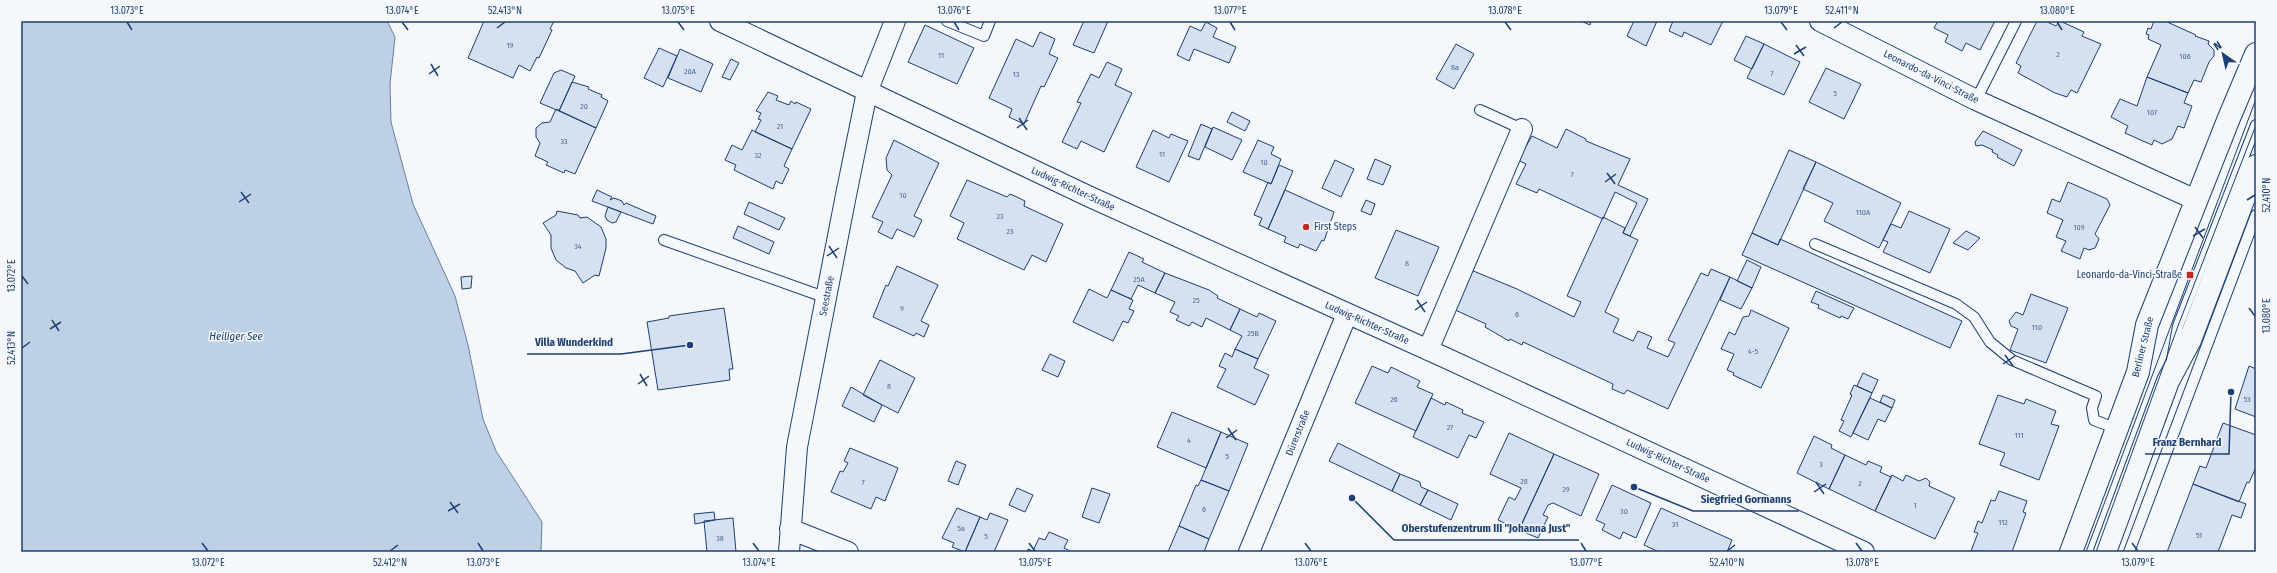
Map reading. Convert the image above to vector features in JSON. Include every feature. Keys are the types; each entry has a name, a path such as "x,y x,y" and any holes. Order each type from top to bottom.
{"main road":[{"name":"Berliner Straße","path":"2071,552 2138,372 2147,325 2256,54"},
{"path":"2105,552 2168,381 2190,340 2256,166"}],"street":[{"name":"Ludwig-Richter-Straße","path":"720,21 1088,196 1428,350 1864,552"},
{"name":"Seestraße","path":"789,552 797,447 867,92 895,21"},
{"name":"Leonardo-da-Vinci-Straße","path":"1820,21 1976,100 2196,200"},
{"path":"1428,350 1522,129"},
{"name":"Dürerstraße","path":"1249,552 1347,314"},
{"path":"790,528 848,552"}],"lane":[{"path":"947,21 984,36 990,21"},
{"path":"1976,100 2016,21"},
{"path":"1480,110 1522,129"},
{"path":"2168,381 2178,326 2256,125"},
{"path":"2129,552 2256,215"},
{"path":"664,240 827,298"},
{"path":"1815,244 1956,304 1974,317 1990,342 2012,360 2096,396 2092,408 2094,420 2117,429"}],"water":[{"name":"Heiliger See","path":"21,21 387,21 395,37 390,84 391,122 413,204 455,296 468,345 483,419 496,451 542,522 541,552 21,552"}],"building":[{"path":"484,21 554,21 550,29 552,30 539,58 537,57 530,71 519,65 513,78 468,58"},
{"path":"1084,21 1108,21 1094,53 1073,45"},
{"path":"1581,21 1591,21 1590,25"},
{"path":"1634,21 1657,21 1646,46 1627,36"},
{"path":"1673,21 1723,21 1711,45 1684,32 1682,37 1669,31"},
{"path":"1938,21 1995,21 1980,50 1966,43 1962,51 1945,42 1948,35 1934,28"},
{"path":"2037,21 2045,21 2056,26 2060,21 2084,32 2082,36 2101,44 2077,93 2071,90 2067,97 2055,93 2018,73 2021,66 2016,63"},
{"path":"2154,21 2165,21 2196,35 2195,36 2209,41 2208,44 2214,50 2214,56 2209,62 2201,82 2194,80 2188,93 2147,77 2161,45 2148,39 2149,35 2146,34 2148,28 2151,29"},
{"path":"1206,22 1217,28 1213,37 1236,47 1229,63 1194,49 1189,61 1177,55 1190,26 1201,31"},
{"path":"925,25 974,48 957,84 908,62"},
{"path":"1040,32 1055,39 1049,54 1058,58 1044,87 1041,86 1024,124 1009,117 1012,109 989,98 1016,39 1033,47"},
{"path":"1746,36 1764,44 1752,69 1734,60"},
{"path":"1456,44 1474,54 1454,89 1436,79"},
{"path":"1764,44 1800,62 1784,95 1747,78"},
{"path":"659,48 677,56 663,87 644,78"},
{"path":"680,49 713,64 701,92 668,78"},
{"path":"731,59 739,63 730,80 722,77"},
{"path":"1107,62 1122,69 1115,85 1132,93 1104,152 1081,141 1077,149 1062,142 1081,103 1077,102 1091,74 1099,78"},
{"path":"1826,68 1861,84 1844,119 1809,102"},
{"path":"561,70 575,76 559,111 540,103 554,73"},
{"path":"2147,77 2188,93 2184,103 2192,106 2184,128 2178,126 2172,139 2162,144 2154,140 2152,145 2125,133 2128,126 2111,117 2120,99 2137,106"},
{"path":"572,82 589,87 588,89 602,95 601,97 608,101 596,128 559,111"},
{"path":"768,92 778,96 776,100 789,105 791,101 795,104 796,102 811,109 792,149 755,132 761,120 758,119 761,113 756,111"},
{"path":"556,109 596,128 575,174 565,170 564,173 546,165 548,162 535,156 540,143 536,137 536,128 542,123 550,122"},
{"path":"1232,112 1250,121 1245,131 1227,122"},
{"path":"1201,124 1212,129 1199,160 1188,156"},
{"path":"1213,127 1242,140 1232,160 1205,147"},
{"path":"1566,129 1586,139 1586,141 1630,159 1618,185 1648,199 1630,236 1623,233 1637,203 1615,192 1603,219 1539,189 1537,193 1516,184 1526,164 1518,160 1532,136 1557,148"},
{"path":"752,130 792,149 784,166 789,169 782,184 776,181 773,189 734,170 736,165 725,160 732,145 742,150"},
{"path":"1153,130 1169,138 1171,134 1188,141 1169,182 1136,167"},
{"path":"1983,131 2022,150 2014,166 1997,157 1998,155 1992,152 1993,150 1982,145 1976,146 1975,142"},
{"path":"894,140 939,163 914,216 922,220 914,237 897,229 892,239 878,232 883,222 872,217 892,175 887,170 886,158"},
{"path":"1258,140 1274,147 1271,154 1281,159 1271,184 1243,172"},
{"path":"1789,150 1816,162 1778,245 1752,233"},
{"path":"1375,159 1391,166 1383,185 1367,179"},
{"path":"1335,160 1354,169 1341,197 1322,188"},
{"path":"1816,162 1901,203 1879,248 1824,221 1833,203 1803,189"},
{"path":"1279,165 1293,171 1268,229 1259,225 1262,218 1254,215 1268,182 1271,184"},
{"path":"967,180 1007,197 1010,194 1017,197 1025,201 1024,206 1063,224 1046,262 1032,255 1024,270 957,239 964,223 950,216"},
{"path":"2068,182 2107,199 2110,205 2095,234 2099,239 2095,248 2089,250 2084,248 2080,259 2061,251 2066,241 2056,237 2063,220 2047,213 2052,199 2060,202"},
{"path":"597,190 612,197 610,200 614,198 622,201 624,205 626,203 656,216 653,224 592,201"},
{"path":"1285,190 1334,212 1324,241 1322,240 1316,251 1300,244 1298,248 1284,242 1286,237 1268,229"},
{"path":"1366,200 1375,204 1371,215 1361,211"},
{"path":"749,202 785,218 779,230 744,214"},
{"path":"608,207 621,212 616,222 612,223 607,220 605,216"},
{"path":"557,211 578,215 580,218 587,217 601,227 606,239 606,248 599,276 595,275 583,283 575,271 566,268 556,260 551,248 551,235 543,223 556,215"},
{"path":"1909,211 1950,229 1930,273 1883,252 1888,242 1883,240 1891,224 1901,228"},
{"path":"1603,217 1625,228 1623,233 1638,240 1605,312 1619,319 1613,332 1633,341 1638,331 1652,337 1647,348 1668,357 1675,343 1668,340 1701,273 1708,276 1711,269 1730,277 1668,409 1627,390 1624,394 1612,389 1613,384 1523,342 1522,345 1510,339 1509,341 1485,327 1486,324 1453,309 1471,270 1517,289 1574,317 1581,302 1567,296"},
{"path":"738,226 774,242 769,254 733,238"},
{"path":"1396,230 1439,247 1418,296 1375,278"},
{"path":"1966,231 1980,238 1968,250 1953,243"},
{"path":"1752,233 1778,245 1780,239 1962,321 1950,348 1742,255"},
{"path":"1129,252 1144,259 1142,262 1165,273 1155,293 1138,285 1131,299 1111,290"},
{"path":"1747,260 1761,267 1752,288 1737,281"},
{"path":"897,266 938,285 921,321 929,325 924,337 916,333 914,336 873,317 886,285 888,286"},
{"path":"1165,273 1209,290 1218,296 1217,298 1240,309 1230,330 1206,318 1202,327 1192,322 1189,326 1176,320 1179,316 1170,312 1175,302 1155,293"},
{"path":"472,276 471,288 462,289 461,277"},
{"path":"1730,277 1752,288 1741,309 1720,300"},
{"path":"1089,289 1107,298 1111,290 1133,300 1129,309 1134,311 1128,323 1123,321 1113,341 1073,322"},
{"path":"1816,291 1854,308 1848,319 1841,316 1840,318 1818,308 1819,305 1811,302"},
{"path":"2031,294 2068,308 2046,363 2010,350 2018,329 2011,326 2009,321 2016,312 2023,315"},
{"path":"724,308 733,369 729,369 730,380 658,390 647,322 669,318 669,316"},
{"path":"1240,309 1257,317 1259,313 1276,321 1258,359 1235,349 1242,336 1230,330"},
{"path":"1751,310 1789,328 1761,388 1733,375 1734,373 1727,370 1734,354 1721,349 1729,332 1735,335 1743,317 1749,316"},
{"path":"1235,349 1258,359 1254,368 1269,375 1255,405 1217,387 1226,369 1219,366 1225,353 1232,357"},
{"path":"1050,354 1065,361 1058,377 1042,370"},
{"path":"880,360 915,378 898,413 863,395"},
{"path":"1372,366 1388,373 1391,367 1420,381 1417,387 1433,394 1416,431 1355,403"},
{"path":"2249,366 2256,369 2256,417 2235,409"},
{"path":"1863,373 1878,380 1872,393 1857,386"},
{"path":"1854,385 1872,393 1851,437 1839,431 1844,421 1841,420 1852,395 1850,394"},
{"path":"851,387 882,405 874,422 842,406"},
{"path":"1883,395 1895,400 1892,408 1880,402"},
{"path":"1998,395 2024,404 2026,399 2056,411 2051,424 2059,426 2039,480 2000,465 2005,453 1979,444"},
{"path":"1431,398 1445,405 1446,402 1463,410 1462,413 1484,422 1476,438 1469,435 1458,458 1413,437"},
{"path":"1870,398 1892,408 1885,422 1878,419 1868,440 1853,433"},
{"path":"1172,412 1221,432 1206,468 1157,447"},
{"path":"2223,423 2256,435 2256,467 2249,483 2247,482 2239,502 2193,484 2200,466 2206,468"},
{"path":"1221,432 1248,444 1229,491 1201,480"},
{"path":"1509,433 1554,454 1519,530 1498,520 1509,497 1515,500 1521,488 1490,474"},
{"path":"1814,436 1832,445 1831,448 1845,455 1829,489 1797,473"},
{"path":"1338,443 1400,474 1392,491 1329,461"},
{"path":"850,448 898,468 885,501 876,497 871,509 831,492 840,471 843,472 848,463 844,461"},
{"path":"1554,454 1599,474 1581,516 1553,503 1548,505 1543,515 1548,517 1538,538 1519,530"},
{"path":"1845,455 1866,465 1868,461 1882,467 1880,472 1891,477 1875,511 1829,489"},
{"path":"956,461 966,465 958,485 948,481"},
{"path":"1400,474 1420,482 1421,487 1428,490 1420,505 1392,491"},
{"path":"1892,475 1903,481 1906,475 1919,481 1926,478 1930,482 1929,486 1955,498 1935,539 1875,511"},
{"path":"1201,480 1229,491 1209,539 1179,526 1196,485 1198,486"},
{"path":"2193,484 2246,504 2241,518 2232,515 2218,552 2167,552"},
{"path":"1612,485 1651,503 1636,538 1623,532 1620,539 1602,530 1605,524 1596,520"},
{"path":"1017,488 1033,495 1025,512 1009,505"},
{"path":"1092,488 1110,494 1099,523 1082,517"},
{"path":"1428,490 1458,504 1451,520 1420,505"},
{"path":"1999,491 2027,501 2023,512 2026,513 2012,552 1971,551 1978,533 1974,532 1978,521 1982,523 1991,500 1995,501"},
{"path":"957,508 980,517 965,552 952,547 954,543 942,538"},
{"path":"1661,508 1732,540 1727,552 1659,552 1644,545"},
{"path":"714,512 715,520 695,524 694,514"},
{"path":"990,513 1008,520 994,552 965,552 980,517 987,520"},
{"path":"733,518 736,552 707,552 704,521"},
{"path":"1179,526 1209,539 1204,552 1168,552"},
{"path":"1049,532 1068,540 1064,548 1072,552 1027,552 1028,549 1033,551 1039,538 1045,540"}],"tram line":[{"path":"2086,552 2256,99"},
{"path":"2096,552 2178,326 2256,125"}],"place":[{"name":"First Steps","path":"1306,227"},
{"name":"Leonardo-da-Vinci-Straße","path":"2190,275"},
{"name":"Villa Wunderkind","path":"690,345"},
{"name":"Franz Bernhard","path":"2231,392"},
{"name":"Siegfried Gormanns","path":"1634,487"},
{"name":"Oberstufenzentrum III \"Johanna Just\"","path":"1352,498"}]}
